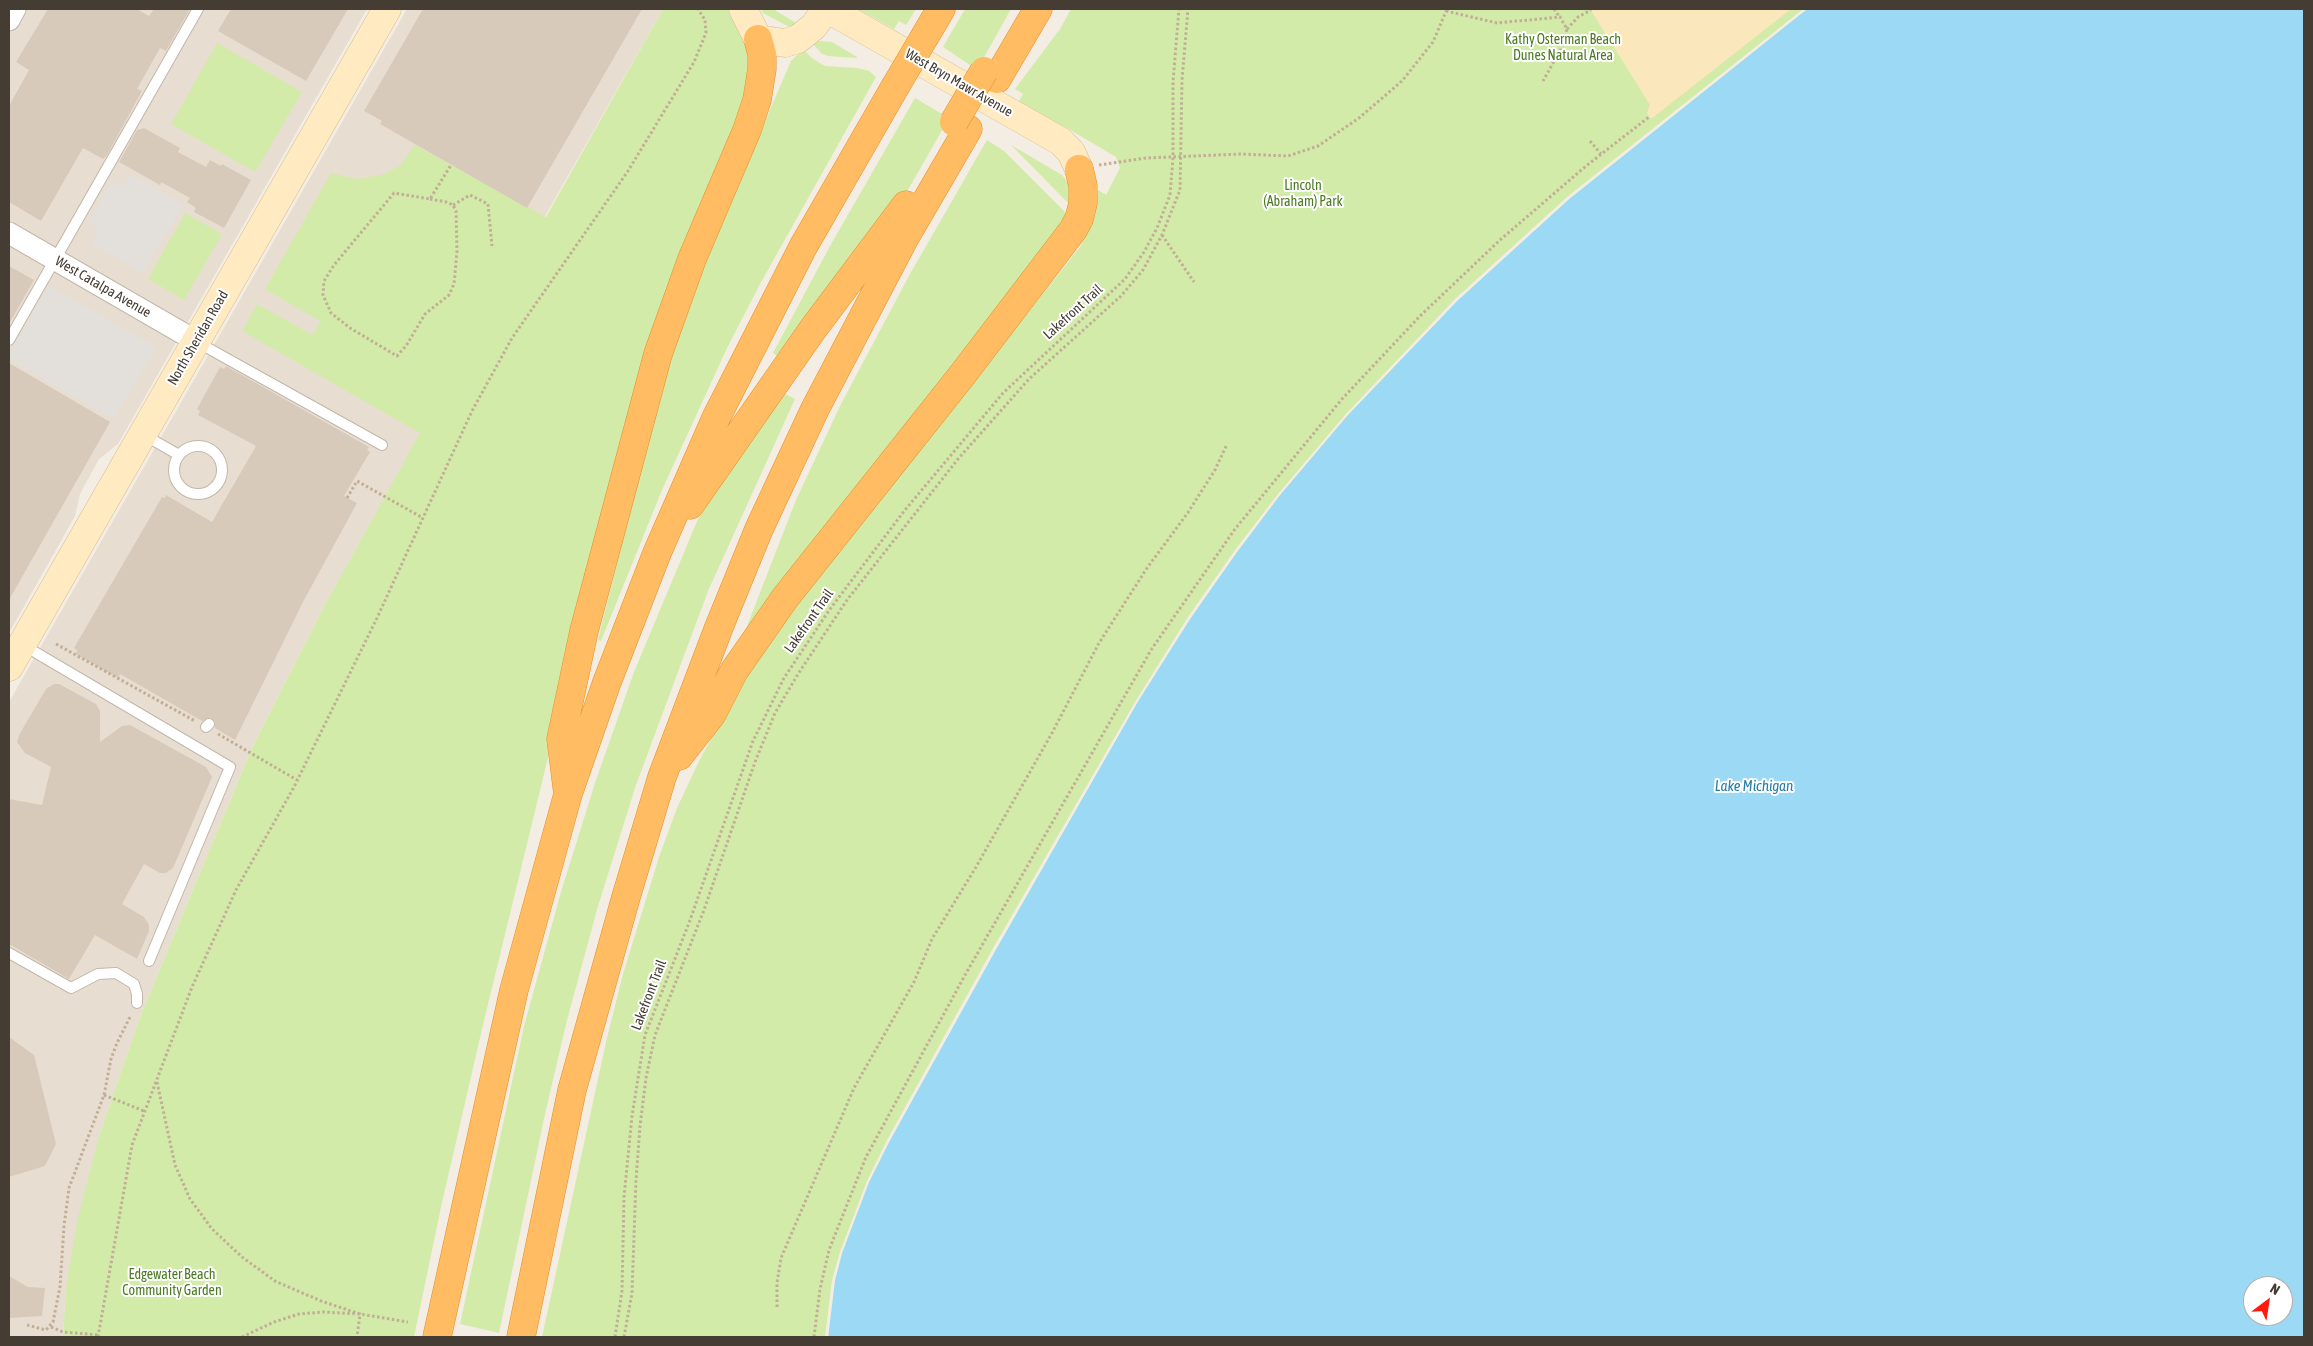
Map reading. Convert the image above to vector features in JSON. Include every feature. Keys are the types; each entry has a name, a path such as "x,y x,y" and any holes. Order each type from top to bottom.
{"highway":[{"path":"437,1337 514,990 568,794 607,682 695,464 746,358 803,247 941,9"},
{"path":"991,75 1021,9"},
{"path":"658,553 813,329 895,222 961,125 991,75 1038,9"},
{"path":"568,794 560,739 584,631 658,354 692,259 747,130 757,100 762,70 762,54 758,39"},
{"path":"521,1337 572,1090 623,906 662,777 719,627 759,530 815,409 961,125"},
{"path":"662,777 712,714 734,671 785,598 1062,246 1076,225 1082,210 1083,186 1079,170"}],"main road":[{"name":"North Sheridan Road","path":"15,656 388,9"},
{"path":"743,9 758,39 785,43 798,39 814,26 827,9"},
{"name":"West Bryn Mawr Avenue","path":"827,9 1060,141 1071,152 1079,170"}],"street":[{"path":"9,20 15,9"},
{"name":"West Catalpa Avenue","path":"9,233 196,341"}],"lane":[{"path":"9,340 198,9"},
{"path":"196,341 382,444"},
{"path":"143,434 179,455"},
{"path":"192,446 208,448 219,459 221,474 218,482 206,492 191,492 184,489 179,484 174,469 179,455 192,446"},
{"path":"15,656 230,767 149,961"},
{"path":"9,953 71,988 98,974 116,973 134,984 138,994 137,1003"}],"path":[{"path":"51,1327 63,1332 99,1336 125,1176 132,1145 200,970 236,890 297,780 377,618 472,411 512,338 628,171 694,62 706,33 705,20 698,9"},
{"name":"Lakefront Trail","path":"615,1337 622,1291 624,1197 631,1125 645,1035 689,923 750,750 768,707 784,678 830,609 905,510 954,450 1016,379 1125,279 1144,252 1170,196 1173,158 1173,82 1178,9"},
{"name":"Lakefront Trail","path":"624,1337 632,1293 640,1126 646,1078 655,1035 704,910 755,762 775,713 798,674 847,600 910,518 1010,398 1134,282 1162,235 1180,190 1182,80 1188,9"},
{"path":"1554,9 1567,29"},
{"path":"1079,170 1136,158 1182,158 1241,154 1288,156 1318,146 1367,112 1402,81 1433,42 1446,10 1497,23 1560,18"},
{"path":"1544,81 1561,49 1567,29 1578,16 1591,10"},
{"path":"814,1337 820,1290 829,1250 866,1157 965,975 1151,650 1234,529 1342,399 1434,303 1500,240 1600,154 1649,117"},
{"path":"1590,141 1600,154"},
{"path":"430,199 451,165"},
{"path":"452,205 458,217 454,284 449,295 425,314 406,346 397,356 350,328 331,313 323,296 324,282 334,265 394,193 452,205 470,195 488,204 492,246"},
{"path":"1162,235 1194,282"},
{"path":"777,1307 777,1283 781,1258 854,1088 914,982 927,948 1052,733 1098,643 1147,568 1187,514 1215,470 1227,444"},
{"path":"347,498 357,481 423,518"},
{"path":"56,644 207,726 297,780"},
{"path":"27,1325 41,1330 51,1327 60,1287 64,1226 69,1188 104,1095 111,1059 137,1003"},
{"path":"157,1081 175,1165 190,1199 212,1229 242,1257 275,1281 321,1301 360,1314"},
{"path":"104,1095 144,1112"},
{"path":"242,1337 274,1322 299,1314 322,1312 360,1314 408,1322"},
{"path":"357,1337 360,1314"}],"shaded area":[{"path":"9,9 367,9 118,444 99,459 80,494 75,516 9,633"},
{"path":"407,9 663,9 322,610 252,748 140,1017 99,1136 66,1288 63,1337 9,1337 9,702"},
{"path":"131,174 183,205 143,273 91,243 99,229 87,223 112,181 123,187"},
{"path":"48,286 156,347 114,419 9,359 9,354"}],"green space":[{"name":"Edgewater Beach Community Garden","path":"663,9 734,9 747,37 751,78 621,457 482,1029 441,1207 414,1337 63,1337 66,1288 78,1217 99,1136 140,1017 252,748 322,610 420,433 242,331 257,304 312,335 317,328 320,321 265,289 331,173 357,179 381,175 400,166 415,145 546,217"},
{"path":"761,9 773,9 796,23 791,28 763,13"},
{"path":"858,9 916,9 906,25 899,21 894,29"},
{"path":"965,9 1011,9 978,68 972,64 970,65 943,47"},
{"name":"Lincoln (Abraham) Park","path":"1071,9 1807,9 1569,199 1501,259 1417,341 1137,703 995,951 889,1142 837,1269 828,1337 542,1337 606,1042 623,974 659,857 677,808 700,759 748,673 786,617 1080,247 1094,217 1098,190 1106,195 1120,168 1116,157 1067,128 1016,106 1023,94 1015,89 1060,29"},
{"path":"820,41 832,42 857,58 822,54 812,43"},
{"path":"217,43 302,92 255,172 171,124"},
{"path":"803,49 813,59 825,66 858,68 869,71 876,77 760,284 727,348 662,490 601,641 598,640 665,371 689,299 791,61"},
{"path":"915,98 949,118 901,202 783,360 773,353 830,246"},
{"path":"987,140 1004,151 1071,218 742,639 796,500 841,404 910,274"},
{"path":"1011,145 1062,175 1069,184 1072,207"},
{"path":"185,213 222,234 184,300 148,279"},
{"path":"780,391 795,399 708,591 636,785 598,906 567,1020 545,1114 499,1333 460,1324 524,1026 561,892 595,783 634,672 698,519"}],"sand":[{"path":"1590,9 1791,9 1651,119 1647,113 1650,105"}],"water":[{"name":"Lake Michigan","path":"1807,9 2304,9 2304,1337 828,1337 835,1280 842,1253 869,1182 889,1142 995,951 1137,703 1190,619 1280,495 1347,416 1457,301 1569,199"}],"pier":[{"path":"1803,9 1807,9 1569,199 1457,301 1347,416 1280,495 1237,552 1190,619 1137,703 995,951 889,1142 869,1182 842,1253 835,1280 828,1337 825,1337 832,1280 840,1252 867,1181 887,1140 992,950 1135,702 1188,617 1235,550 1278,494 1345,415 1455,299 1567,197"}],"building":[{"path":"48,9 137,9 149,16 154,9 190,9 166,51 160,48 137,89 142,91 107,155 103,159 83,148 41,221 9,202 9,106 29,70 16,62"},
{"path":"231,9 348,9 306,81 218,31"},
{"path":"423,9 642,9 527,208 380,124 382,121 364,111"},
{"path":"144,128 180,148 178,152 206,167 210,160 221,166 222,164 251,180 224,228 194,212 196,208 187,202 190,198 161,182 160,185 119,162 137,130"},
{"path":"9,266 34,280 9,324"},
{"path":"9,363 110,422 9,600"},
{"path":"226,366 369,447 367,450 370,452 344,496 357,503 304,600 235,740 215,728 215,722 211,718 202,721 120,674 118,678 76,654 77,650 74,648 162,497 165,498 166,495 212,522 256,446 198,415 200,411 197,409 220,367 224,369"},
{"path":"54,684 59,684 96,704 100,711 100,742 122,726 130,725 206,767 212,777 173,868 166,873 160,873 144,864 122,904 144,917 149,925 149,931 137,959 95,935 69,979 9,944 9,799 42,805 51,767 25,753 17,742 19,735 46,689"},
{"path":"9,1037 34,1055 56,1144 45,1166 9,1177"},
{"path":"9,1276 28,1287 45,1288 42,1316 9,1318"}],"park label":[{"name":"Kathy Osterman Beach Dunes Natural Area","path":"1563,48"}]}
